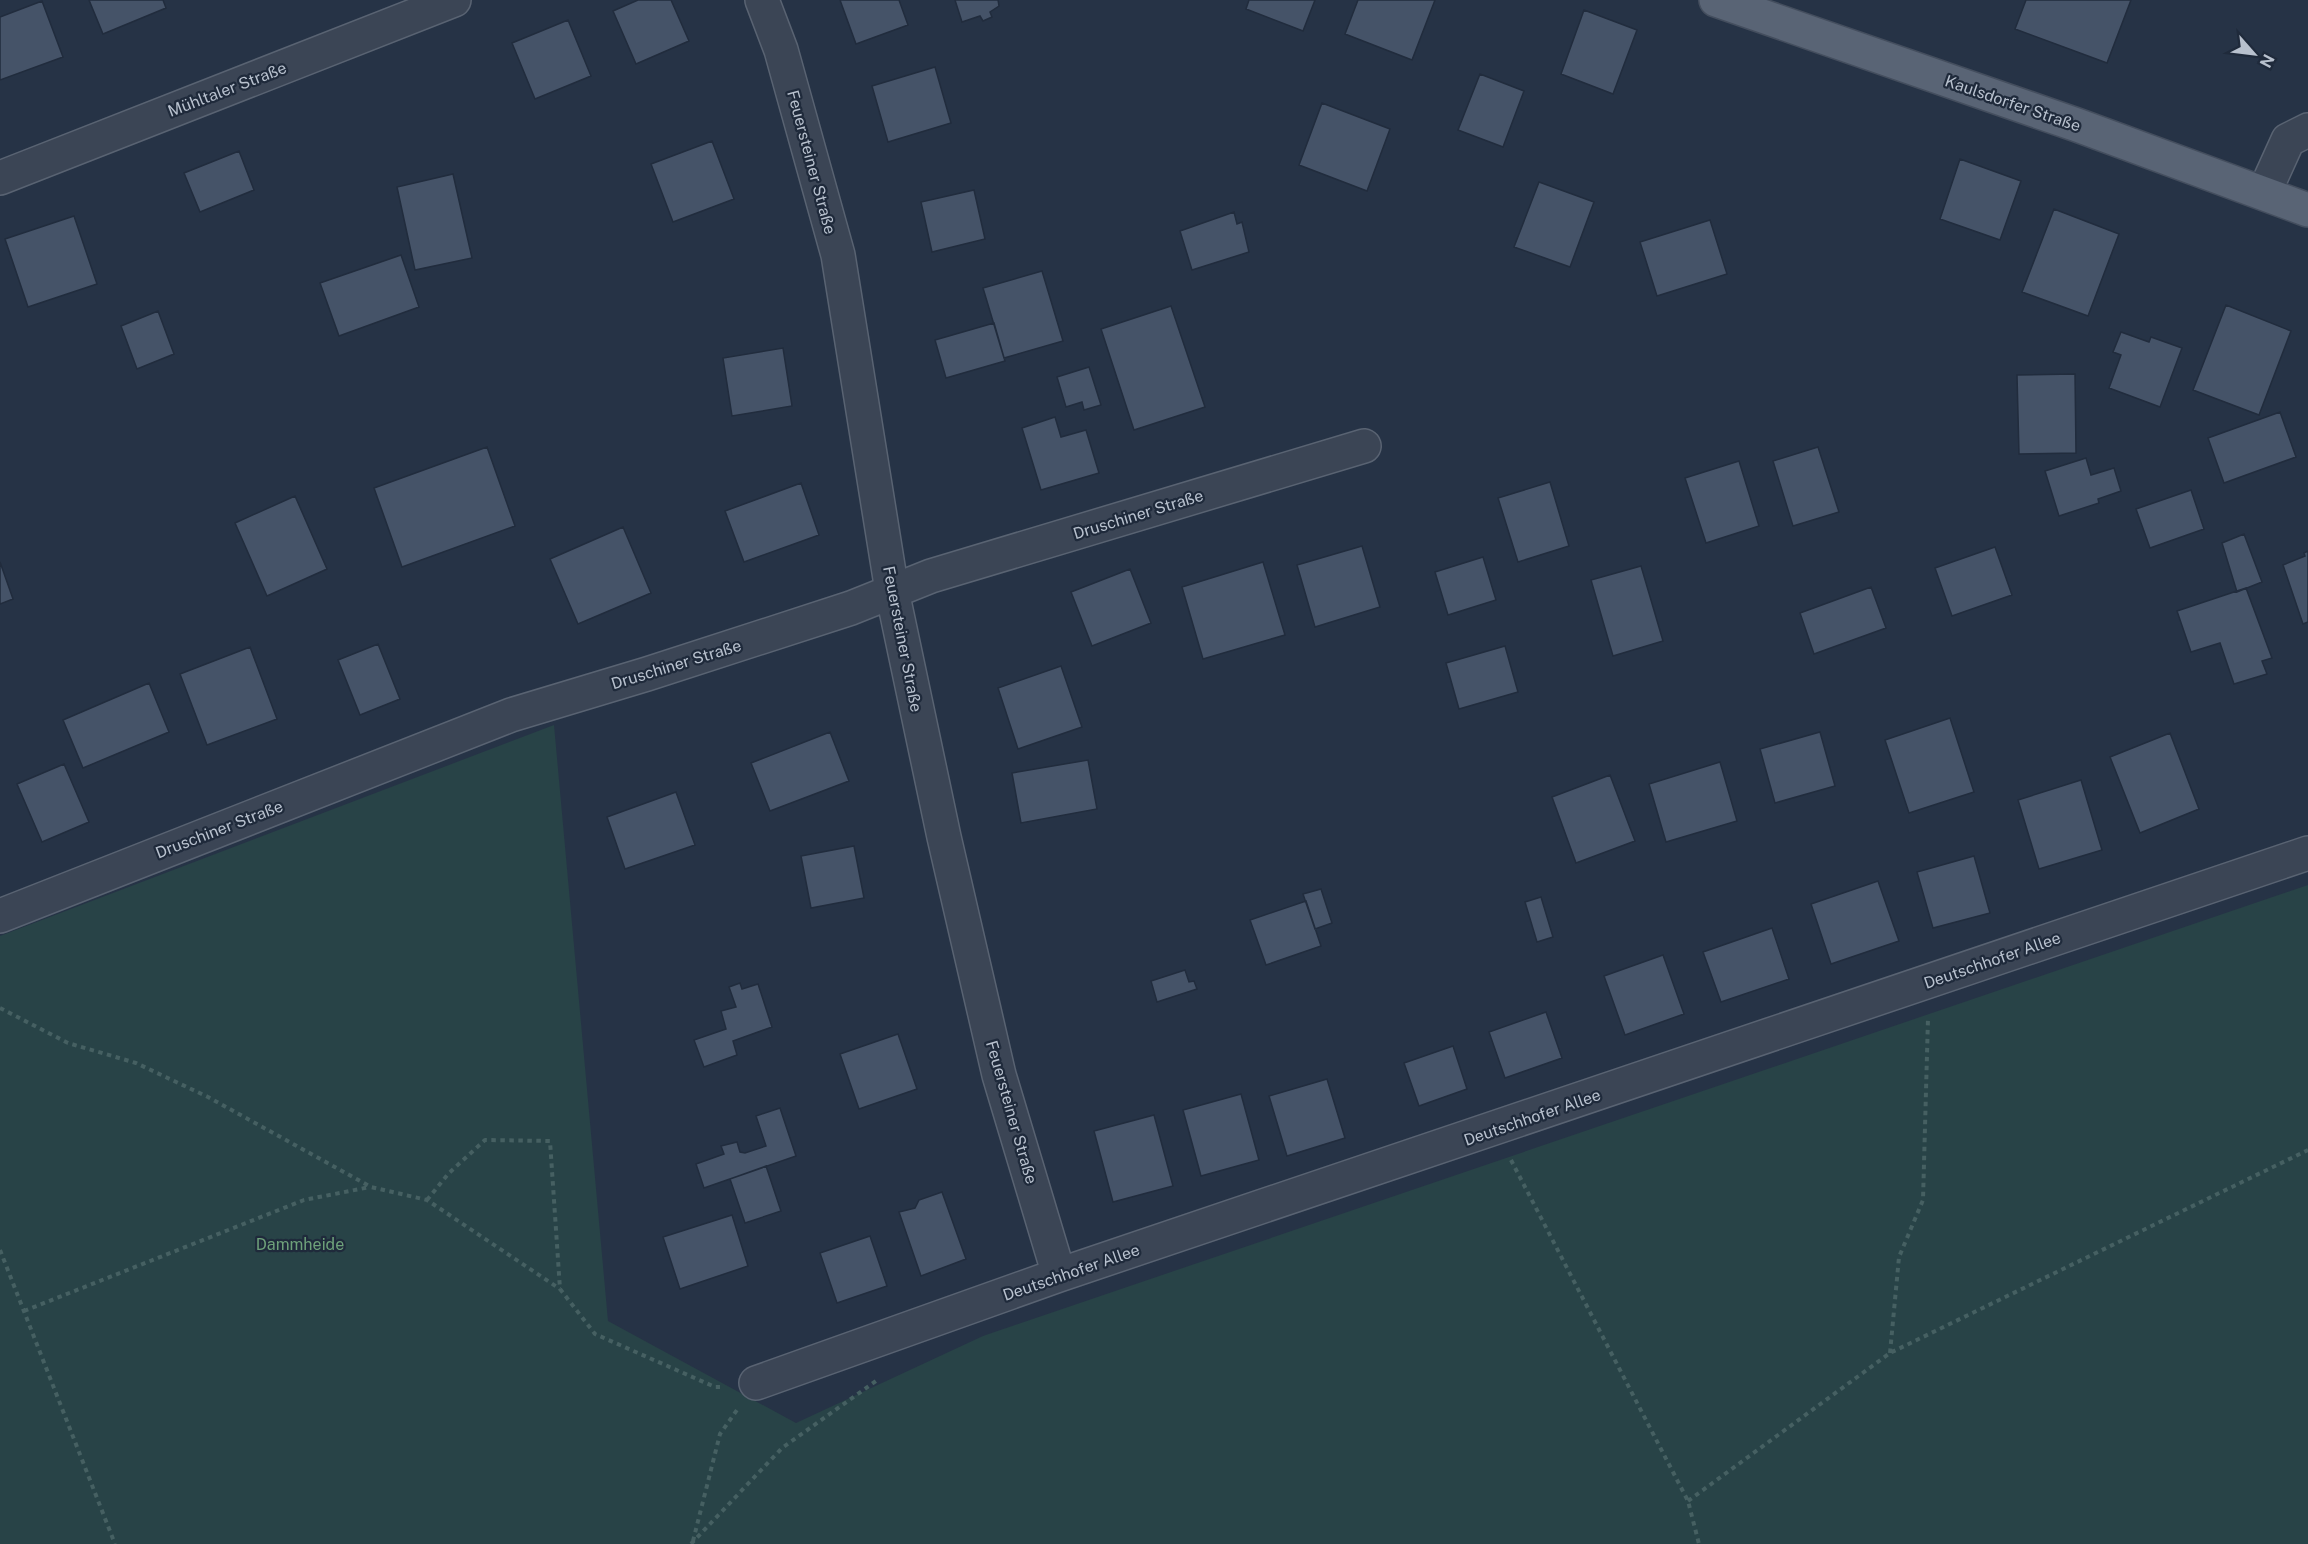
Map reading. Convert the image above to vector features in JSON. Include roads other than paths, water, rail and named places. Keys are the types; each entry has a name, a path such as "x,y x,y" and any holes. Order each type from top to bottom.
{"main road":[{"name":"Kaulsdorfer Straße","path":"1716,0 2077,125 2308,210"}],"street":[{"name":"Mühltaler Straße","path":"0,178 454,0"},
{"name":"Feuersteiner Straße","path":"762,0 781,50 838,255 892,591 999,1075 1059,1275"},
{"path":"2264,193 2288,140 2308,130"},
{"name":"Druschiner Straße","path":"0,915 511,715 828,616 931,576 1364,446"},
{"name":"Deutschhofer Allee","path":"756,1383 1059,1275 2308,853"}],"park label":[{"name":"Dammheide","path":"300,1244"}]}
